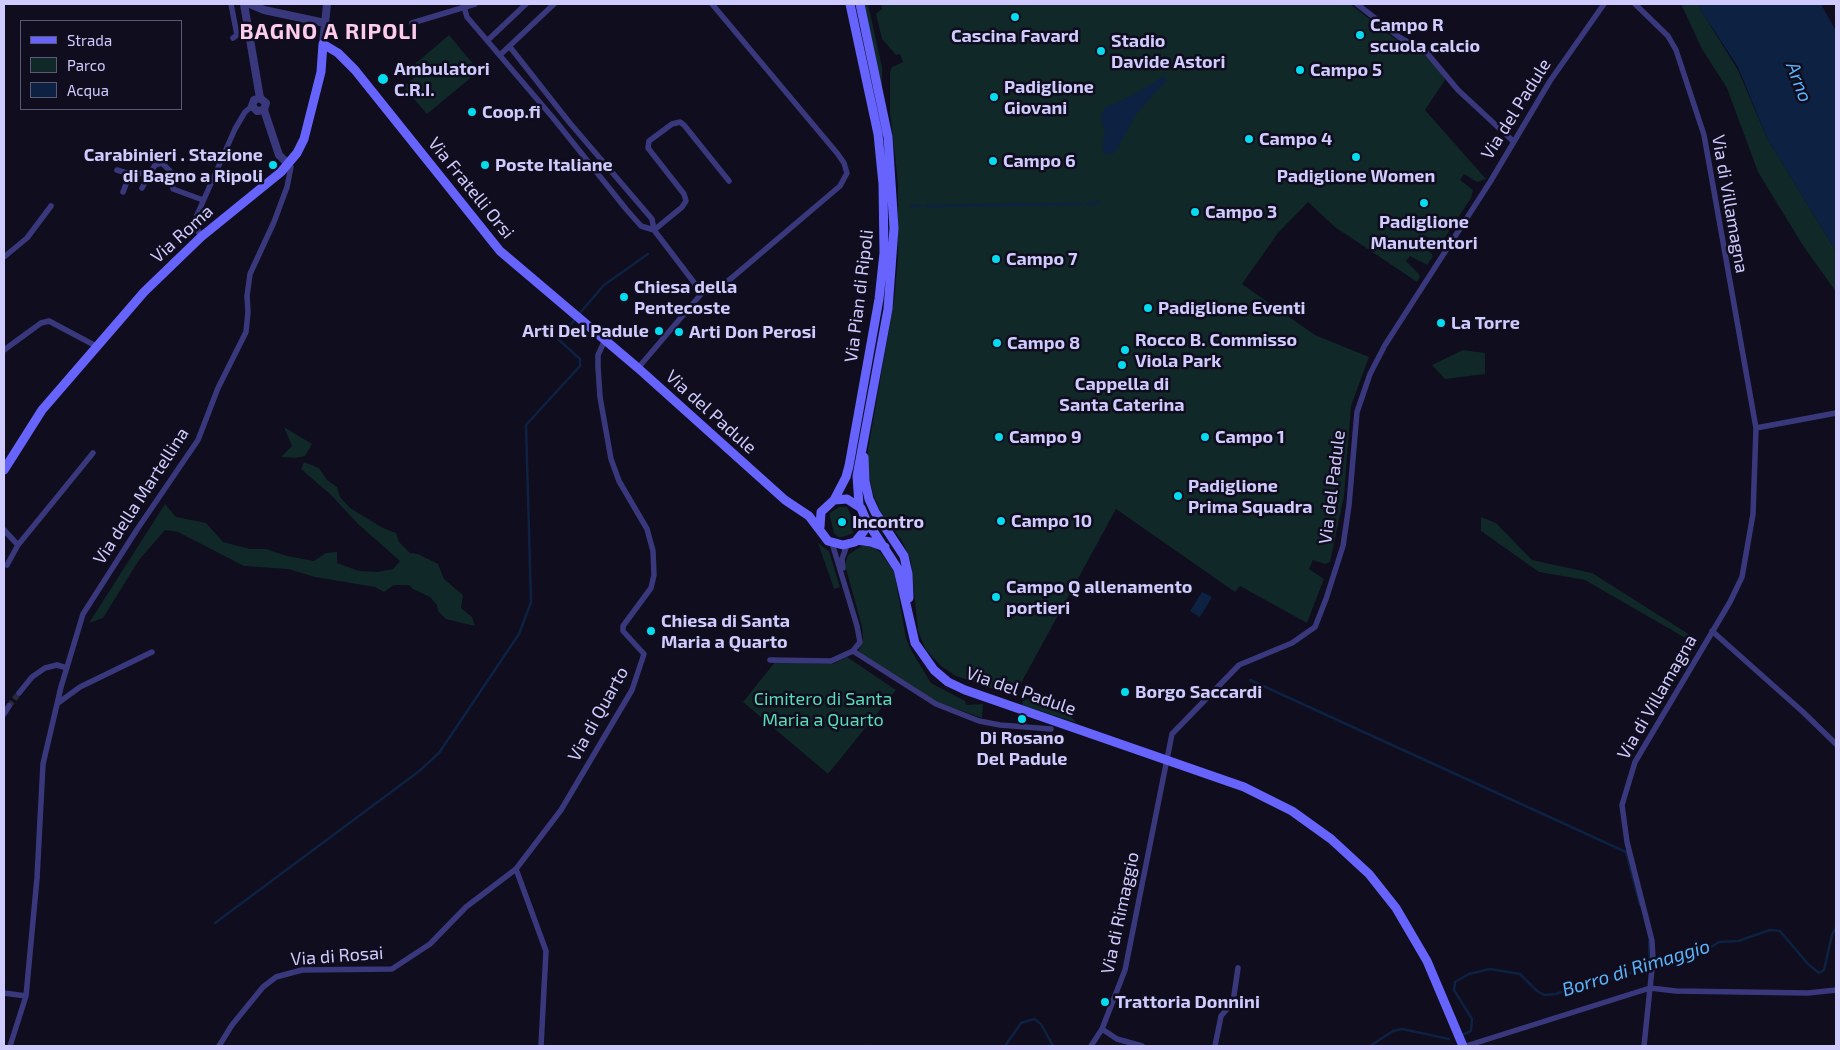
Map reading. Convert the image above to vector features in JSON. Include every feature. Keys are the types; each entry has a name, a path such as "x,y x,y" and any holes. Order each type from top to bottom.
{"main road":[{"name":"Via Pian di Ripoli","path":"834,500 843,484 849,466 878,306 884,253 883,191 878,134 850,4"},
{"name":"Via Pian di Ripoli","path":"859,505 857,476 889,300 893,267 894,204 888,137 860,4"},
{"name":"Via Roma","path":"4,470 42,410 157,278 201,237 288,164 304,139 322,66 323,44"},
{"name":"Via Fratelli Orsi","path":"323,44 338,53 355,70 500,251 605,340"},
{"name":"Via del Padule","path":"605,340 785,500 820,527 826,538 832,543"},
{"name":"Via Pian di Ripoli","path":"864,442 865,481 869,499 878,517 901,549 909,584 908,610"},
{"path":"820,527 819,520 823,509 834,500 847,499 859,505"},
{"name":"Via del Padule","path":"859,505 866,520 886,547 898,569 913,638 918,649 934,670 952,684 1167,759"},
{"path":"796,507 823,509"},
{"path":"832,543 847,545 857,540 864,531 866,520"},
{"path":"857,540 886,547"},
{"path":"1167,759 1244,787 1268,798 1308,823 1355,861 1388,897 1410,929 1427,961 1463,1045"}],"street":[{"path":"230,4 237,36 233,38"},
{"path":"244,4 260,98 266,103 264,110 279,155 288,164"},
{"path":"250,4 264,10 324,22"},
{"name":"Via Roma","path":"323,44 327,4"},
{"path":"412,23 475,4"},
{"path":"488,40 526,4"},
{"path":"500,56 554,4"},
{"path":"638,368 702,293 718,289 734,276 840,186 847,173 844,163 837,153 712,4"},
{"path":"1357,4 1399,37 1427,53 1458,90 1514,141"},
{"name":"Via del Padule","path":"1167,759 1174,730 1234,668 1246,661 1292,643 1315,627 1332,582 1346,529 1356,420 1362,394 1384,345 1490,182 1550,82 1604,4"},
{"name":"Via di Villamagna","path":"1635,4 1668,36 1676,50 1704,135 1756,428 1753,514 1748,552 1742,577 1730,602 1635,762 1622,805 1627,842 1652,941 1652,974 1644,1046"},
{"path":"464,7 467,18 488,40 562,128 641,226 654,230"},
{"path":"510,47 569,122 652,219 654,230 702,293"},
{"path":"201,237 196,219 203,200 235,129 248,108 252,106 254,100 260,98"},
{"path":"252,106 257,111 264,110"},
{"path":"562,128 569,122"},
{"path":"654,230 682,207 686,201 684,194 648,148 649,141 672,124 680,122 684,125 729,181"},
{"path":"142,188 156,165 162,163 170,171 173,189 203,200"},
{"name":"Via della Martellina","path":"10,1046 26,996 37,878 43,764 67,668 83,614 138,528 198,440 218,388 246,332 247,301 252,266 274,222 287,187 291,167 288,164"},
{"path":"117,170 130,174 150,173"},
{"path":"123,192 130,174"},
{"path":"4,257 27,238 51,206"},
{"path":"5,347 41,323 49,321 96,346"},
{"name":"Via di Quarto","path":"516,869 561,810 602,742 632,690 644,654 623,631 624,626 651,588 654,575 653,551 647,529 619,481 611,459 600,397 598,367 598,355 605,340"},
{"path":"1756,428 1836,413"},
{"path":"7,565 18,545 93,453"},
{"path":"4,530 18,545"},
{"name":"Via del Padule","path":"832,543 860,638 851,652 936,704 986,722 1051,729"},
{"name":"Via del Padule","path":"845,582 842,559 847,545"},
{"path":"1712,631 1804,712 1836,744"},
{"path":"58,704 80,687 152,652"},
{"path":"770,660 831,661 851,652"},
{"path":"19,693 32,677 45,668 57,665 67,668"},
{"path":"4,714 9,706"},
{"name":"Via di Rimaggio","path":"1091,1046 1102,1029 1125,970 1167,759"},
{"path":"516,869 546,951 541,1046"},
{"name":"Via di Rosai","path":"219,1046 232,1026 263,987 276,977 302,970 392,968 430,944 466,907 516,869"},
{"path":"1215,1046 1222,1016 1233,1002 1238,968"},
{"path":"1463,1045 1650,988 1676,991 1799,993 1836,990"},
{"path":"4,992 26,996"},
{"path":"1102,1029 1117,1039 1142,1046"}],"green space":[{"path":"863,4 868,4 882,67 882,89"},
{"name":"Rocco B. Commisso Viola Park","path":"881,4 1350,4 1394,38 1426,56 1437,67 1445,80 1425,110 1486,179 1477,182 1464,174 1460,180 1473,190 1471,198 1442,242 1437,243 1426,236 1422,241 1433,256 1427,265 1410,256 1406,261 1420,276 1417,282 1335,227 1308,202 1278,233 1242,284 1315,335 1369,357 1351,406 1344,496 1330,562 1325,564 1313,560 1309,569 1324,579 1307,623 1240,586 1235,592 1116,509 1014,696 956,676 941,666 926,650 918,631 911,561 902,541 880,511 873,494 867,466 868,449 894,301 898,258 898,183 890,113 890,72 892,67 903,62 900,54 896,55 882,39 876,14 882,9"},
{"path":"1681,4 1699,4 1738,70 1767,138 1836,251 1836,292 1802,244 1758,172 1727,88 1702,49"},
{"path":"449,35 479,71 427,114 400,83 405,85 421,72 415,64"},
{"path":"1463,350 1485,353 1485,374 1445,379 1432,365"},
{"path":"284,427 312,444 305,456 296,458 281,457 292,446"},
{"path":"304,462 319,468 327,480 337,487 340,497 350,508 383,528 396,533 399,542 410,553 418,554 438,564 444,579 463,595 461,608 472,617 475,626 446,619 438,611 437,605 430,597 409,585 394,585 384,592 375,587 315,577 288,569 244,566 178,532 165,530 139,560 103,618 89,623 165,504 176,517 206,523 223,542 250,549 266,549 287,556 314,561 326,553 337,552 337,563 359,571 377,572 393,569 400,561 301,469"},
{"path":"839,507 847,507 854,521 853,533 843,537 838,537 834,533 830,517 830,513"},
{"path":"1481,517 1496,523 1532,560 1592,573 1698,640 1694,643 1585,580 1539,572 1481,531"},
{"path":"818,543 829,551 840,587 834,589"},
{"path":"863,545 873,547 880,552 894,571 906,638 931,683 965,701 966,705 983,704 982,718 937,702 858,653 863,639 862,627 845,565 848,555"},
{"name":"Cimitero di Santa Maria a Quarto","path":"847,657 896,690 828,774 743,702 775,662 833,664"},
{"path":"1028,699 1070,716 1077,723 1022,705 1023,701"}],"water":[{"name":"Arno","path":"1699,4 1821,4 1836,31 1836,251 1767,138 1738,67 1702,12"},
{"path":"1164,76 1167,80 1137,113 1116,151 1109,155 1104,153 1102,145 1105,132 1101,118 1104,108 1135,94"},
{"path":"1202,592 1212,597 1200,617 1190,611"}],"waterway":[{"path":"1087,204 1099,202"},
{"path":"926,206 1081,204"},
{"path":"911,206 920,206"},
{"path":"579,314 604,285 648,254"},
{"path":"215,923 418,772 439,753 519,634 531,602 526,425 580,366 580,359 558,339 576,318"},
{"path":"1250,680 1626,852 1640,905"},
{"name":"Borro di Rimaggio","path":"1464,1034 1471,1031 1472,1019 1454,990 1455,982 1469,974 1490,969 1520,974 1537,991 1544,995 1555,994 1672,961 1708,949 1719,942 1738,941 1770,930 1780,931 1808,964 1819,973 1824,970 1832,935 1836,927"},
{"path":"1649,942 1650,966"},
{"name":"Borro di Rimaggio","path":"1005,1046 1021,1023 1034,1019 1041,1024 1053,1046"},
{"name":"Borro di Rimaggio","path":"1370,1046 1393,1031 1402,1029 1449,1039"}],"tunnel":[{"path":"9,706 19,693"}],"place":[{"name":"Cascina Favard","path":"1015,17"},
{"name":"Campo R scuola calcio","path":"1360,35"},
{"name":"Stadio Davide Astori","path":"1101,51"},
{"name":"Campo 5","path":"1300,70"},
{"name":"Ambulatori C.R.I.","path":"383,79"},
{"name":"Padiglione Giovani","path":"994,97"},
{"name":"Coop.fi","path":"472,112"},
{"name":"Campo 4","path":"1249,139"},
{"name":"Padiglione Women","path":"1356,157"},
{"name":"Campo 6","path":"993,161"},
{"name":"Carabinieri . Stazione di Bagno a Ripoli","path":"273,165"},
{"name":"Poste Italiane","path":"485,165"},
{"name":"Padiglione Manutentori","path":"1424,203"},
{"name":"Campo 3","path":"1195,212"},
{"name":"Campo 7","path":"996,259"},
{"name":"Chiesa della Pentecoste","path":"624,297"},
{"name":"Padiglione Eventi","path":"1148,308"},
{"name":"La Torre","path":"1441,323"},
{"name":"Arti Del Padule","path":"659,331"},
{"name":"Arti Don Perosi","path":"679,332"},
{"name":"Campo 8","path":"997,343"},
{"name":"Rocco B. Commisso Viola Park","path":"1125,350"},
{"name":"Cappella di Santa Caterina","path":"1122,365"},
{"name":"Campo 9","path":"999,437"},
{"name":"Campo 1","path":"1205,437"},
{"name":"Padiglione Prima Squadra","path":"1178,496"},
{"name":"Campo 10","path":"1001,521"},
{"name":"Incontro","path":"842,522"},
{"name":"Campo Q allenamento portieri","path":"996,597"},
{"name":"Chiesa di Santa Maria a Quarto","path":"651,631"},
{"name":"Borgo Saccardi","path":"1125,692"},
{"name":"Di Rosano Del Padule","path":"1022,719"},
{"name":"Trattoria Donnini","path":"1105,1002"}],"district":[{"name":"BAGNO A RIPOLI","path":"329,32"}]}
